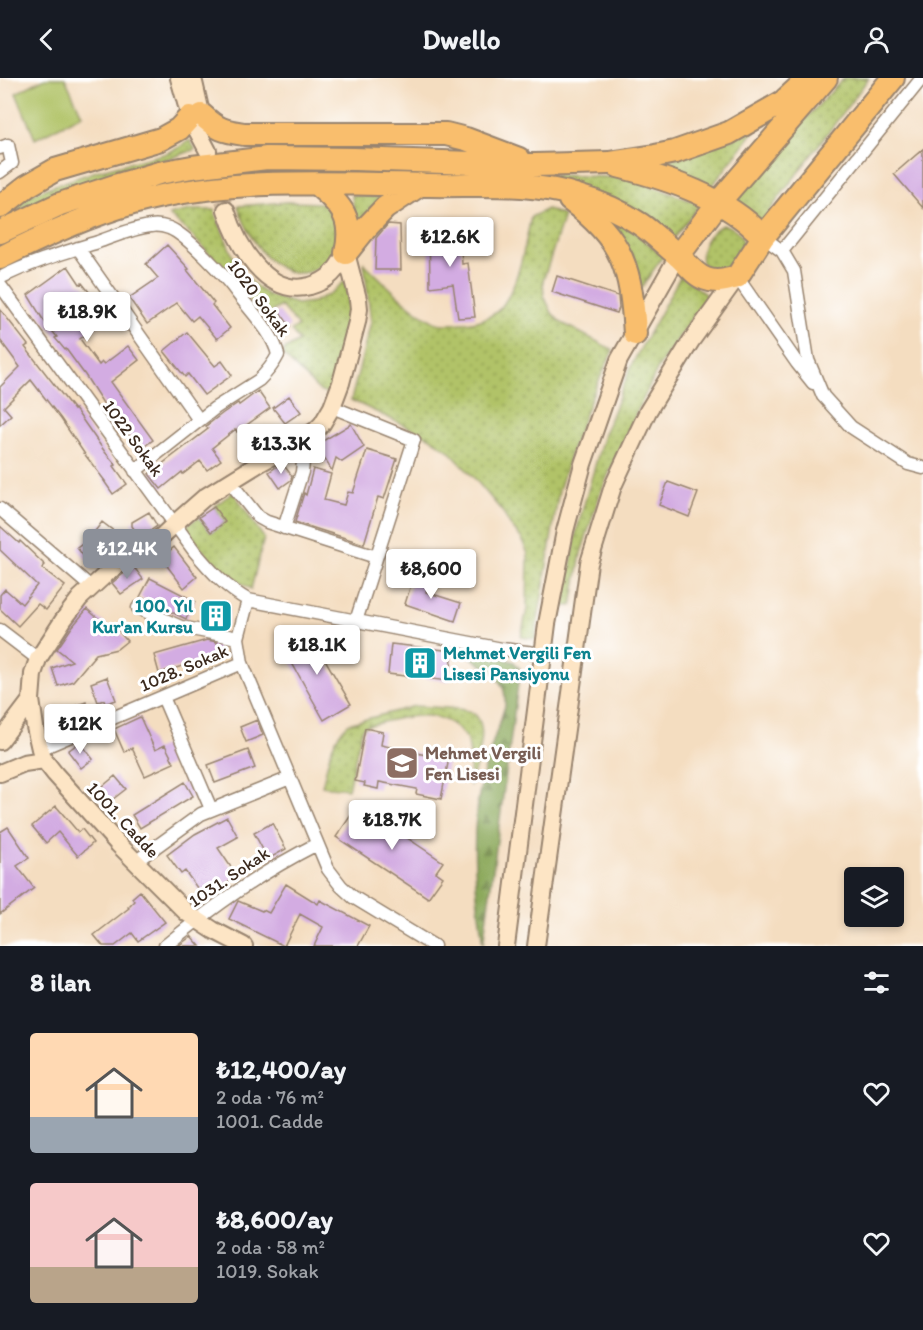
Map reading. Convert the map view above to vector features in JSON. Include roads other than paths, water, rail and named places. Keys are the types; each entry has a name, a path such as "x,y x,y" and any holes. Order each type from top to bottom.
{"highway":[{"path":"0,232 60,204 159,173 267,158 535,165 609,164 637,160 675,152 729,133 783,102 809,78"},
{"path":"678,256 718,203 826,78"},
{"path":"0,258 45,236 105,212 147,199 214,188 258,184 513,186 556,190 618,211 640,224 704,279 716,282 737,277 763,237 893,78"},
{"path":"0,207 27,186 55,170 161,140 196,116 228,132 244,134 446,134 466,139 535,165"},
{"path":"609,164 661,177 686,187 732,210 763,237"},
{"path":"316,184 334,200 346,217 350,237 346,253"},
{"path":"346,253 385,207 421,184"},
{"path":"556,190 599,224 620,253 630,284 635,334"}],"main road":[{"path":"179,78 196,116"},
{"path":"193,78 196,116"},
{"path":"225,210 243,250 273,281 285,286 304,287 325,280 334,273 346,253"},
{"name":"1001. Cadde","path":"244,946 187,913 135,862 55,774 42,754 31,700 33,674 38,659 64,619 92,587 122,561 161,537 205,497 300,441 322,424 332,407 341,383 359,309 346,253"},
{"path":"506,946 547,624 565,531 583,464 619,360 678,256"},
{"path":"536,946 589,563 613,486 648,411 691,341 737,277"},
{"path":"0,741 31,700"},
{"path":"0,773 42,754"}],"street":[{"path":"782,251 922,78"},
{"path":"0,148 8,145 12,163 0,172"},
{"name":"1020 Sokak","path":"0,278 78,248 149,226 159,226 184,237 226,279 262,326 277,349 278,355 259,380 199,420 135,471"},
{"path":"763,237 782,251 794,271 808,360 823,396"},
{"path":"78,248 199,420"},
{"path":"737,277 797,363 851,427 908,464 923,468"},
{"name":"1022 Sokak","path":"0,285 195,552 219,580 248,600"},
{"path":"332,407 414,440 356,621"},
{"path":"284,528 302,472 300,441"},
{"path":"230,482 258,517 284,528 376,556"},
{"path":"0,509 92,587"},
{"path":"434,946 347,892 328,869 242,663 238,639 248,600 502,649 543,654"},
{"path":"138,608 182,627 238,639"},
{"path":"0,630 38,659"},
{"name":"1028. Sokak","path":"42,754 242,663"},
{"path":"163,697 211,809"},
{"path":"135,862 211,809 290,778"},
{"name":"1031. Sokak","path":"165,946 248,883 317,844"}],"tunnel":[{"path":"209,154 226,210"}],"place":[{"name":"100. Yıl Kur'an Kursu","path":"216,616"},
{"name":"Mehmet Vergili Fen Lisesi Pansiyonu","path":"420,663"},
{"name":"Mehmet Vergili Fen Lisesi","path":"402,763"}]}
